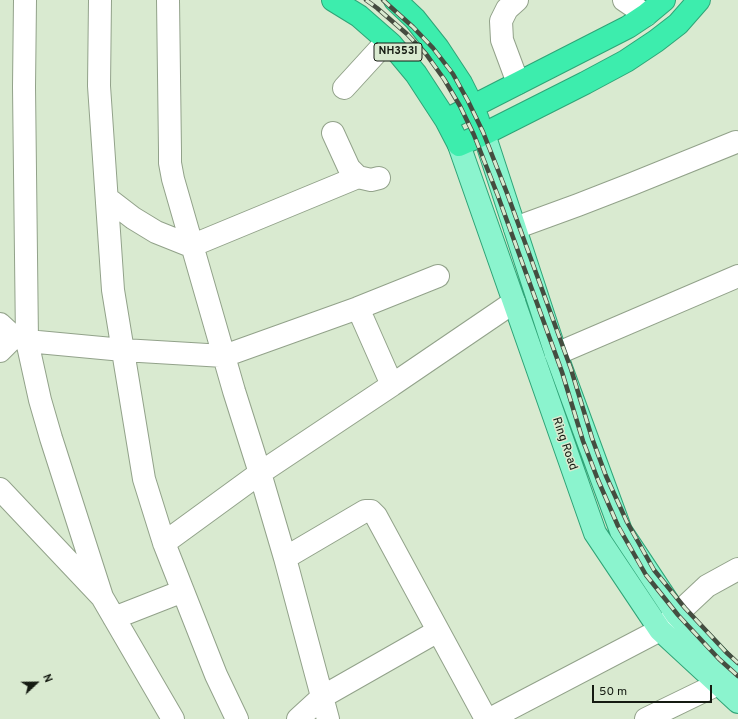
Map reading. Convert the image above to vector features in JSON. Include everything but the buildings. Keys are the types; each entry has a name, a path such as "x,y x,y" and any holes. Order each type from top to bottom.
{"highway":[{"name":"NH353I","path":"333,0 359,16 387,41 416,74 446,120"},
{"name":"NH353I","path":"395,0 415,18 438,48 461,83 484,134"},
{"path":"664,0 646,15 628,27 446,120 459,145 484,134 626,61 678,24 699,0"}],"main road":[{"path":"484,134 556,354 621,531 676,614 738,677"},
{"name":"Ring Road","path":"459,145 595,533 660,630 738,702"}],"street":[{"path":"25,0 24,87 10,338 40,400 102,597 173,719"},
{"path":"100,0 100,86 113,290 144,479 164,543 216,675 238,719"},
{"path":"168,0 170,163 173,178 234,391 285,558 328,719"},
{"path":"517,0 507,9 501,21 502,40 518,83"},
{"path":"624,0 646,15"},
{"path":"344,88 387,41"},
{"path":"333,133 349,168 358,177 371,180 379,178"},
{"path":"514,228 625,187 736,142"},
{"path":"107,198 133,218 156,232 192,246 358,177"},
{"path":"10,338 123,350 224,356 358,308 438,276"},
{"path":"556,354 738,276"},
{"path":"164,543 260,473 514,302"},
{"path":"358,308 392,385"},
{"path":"0,489 102,597"},
{"path":"285,558 365,511 371,511 376,516 486,719"},
{"path":"490,719 660,630 707,586 738,569"},
{"path":"114,618 183,591"},
{"path":"298,719 322,697 438,631"},
{"path":"646,719 718,684"}],"railway":[{"path":"366,0 407,34 426,54 444,79 460,106 474,135 498,196 562,372 583,441 618,526 646,575 678,615 719,659 738,676"},
{"path":"383,0 413,27 433,48 453,74 483,132 507,193 571,369 592,438 606,476 627,522 654,570 685,608 738,663"}]}
